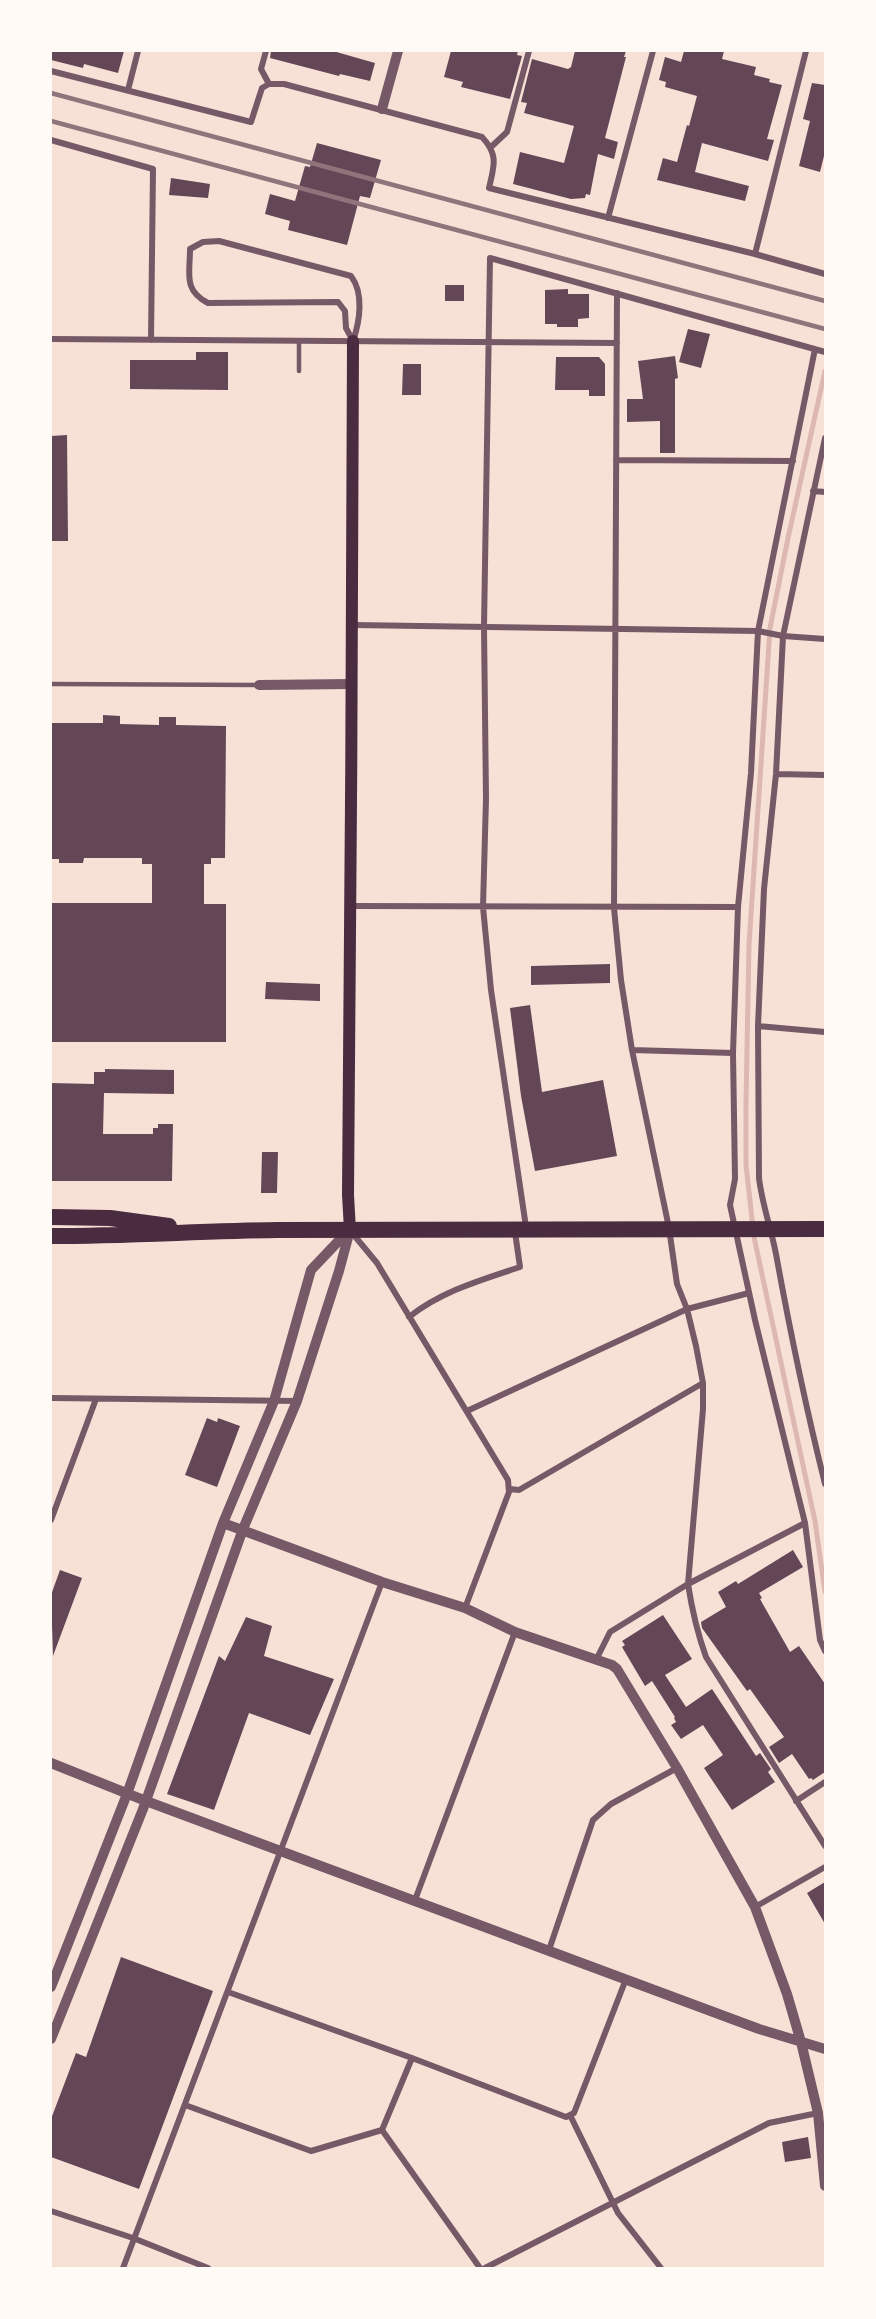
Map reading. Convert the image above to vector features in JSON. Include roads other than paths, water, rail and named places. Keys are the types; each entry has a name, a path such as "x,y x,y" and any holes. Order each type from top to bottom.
{"highway":[{"path":"51,1217 110,1218 206,1231"},
{"path":"51,1236 112,1236 206,1231 825,1229"}],"main road":[{"path":"350,1230 348,1195 352,906 353,341"}],"street":[{"path":"128,90 138,51"},
{"path":"266,51 261,69 269,84"},
{"path":"382,109 398,51"},
{"path":"491,147 507,132 529,51"},
{"path":"608,218 653,51"},
{"path":"754,254 806,51"},
{"path":"51,71 251,122 262,88 269,84 284,84 382,109 482,137 491,147 495,161 489,188 825,274"},
{"path":"51,140 153,169 151,340"},
{"path":"203,242 219,242 351,276 359,286 358,327 353,341 346,328 345,310 338,302 208,303 201,300 195,296 190,287 190,249 203,242"},
{"path":"409,1317 422,1307 462,1286 520,1267 520,1229 483,907 486,800 484,627 490,258 825,352"},
{"path":"617,293 614,908 621,980 632,1050 669,1228 677,1284 687,1309 703,1383 703,1409 688,1584 694,1626 706,1657 825,1846"},
{"path":"51,339 617,343"},
{"path":"815,349 758,631 751,773 738,907 733,1053 735,1179 730,1204 749,1293 805,1523 820,1640 825,1651"},
{"path":"825,438 783,636 776,774 764,889 758,1026 759,1178 762,1203 825,1484"},
{"path":"616,460 792,461"},
{"path":"813,491 825,492"},
{"path":"353,625 758,631 783,636 825,639"},
{"path":"259,685 351,684"},
{"path":"776,774 825,775"},
{"path":"352,906 738,907"},
{"path":"758,1026 825,1032"},
{"path":"632,1050 733,1053"},
{"path":"350,1230 377,1263 508,1480 510,1489 465,1608"},
{"path":"51,1987 127,1794 223,1522 274,1401 311,1270 350,1230"},
{"path":"51,2039 146,1801 243,1529 297,1401 350,1230"},
{"path":"468,1411 687,1309 749,1293"},
{"path":"510,1489 519,1490 703,1383"},
{"path":"51,1398 297,1401"},
{"path":"51,1520 96,1399"},
{"path":"223,1522 382,1582 465,1608 515,1632 612,1665 623,1677 755,1907 787,1994 801,2042 818,2114 825,2186"},
{"path":"596,1660 610,1632 688,1584 805,1523"},
{"path":"123,2268 382,1582"},
{"path":"415,1900 515,1632"},
{"path":"51,1763 127,1794 759,2029 825,2049"},
{"path":"549,1950 593,1820 611,1804 677,1768"},
{"path":"796,1801 825,1782"},
{"path":"755,1907 825,1867"},
{"path":"228,1992 412,2058 566,2117 574,2113 626,1979"},
{"path":"382,2130 412,2058"},
{"path":"185,2105 311,2151 382,2130"},
{"path":"485,2268 769,2123 818,2114"},
{"path":"570,2115 618,2213 661,2268"},
{"path":"382,2130 480,2268"},
{"path":"51,2211 133,2238 208,2268"}],"lane":[{"path":"299,341 299,371"},
{"path":"51,684 259,685"}],"waterway":[{"path":"825,371 770,628 749,945 746,1102 746,1165 754,1237 815,1521 825,1592"}],"railway":[{"path":"51,93 825,301"},
{"path":"51,121 825,329"}]}
